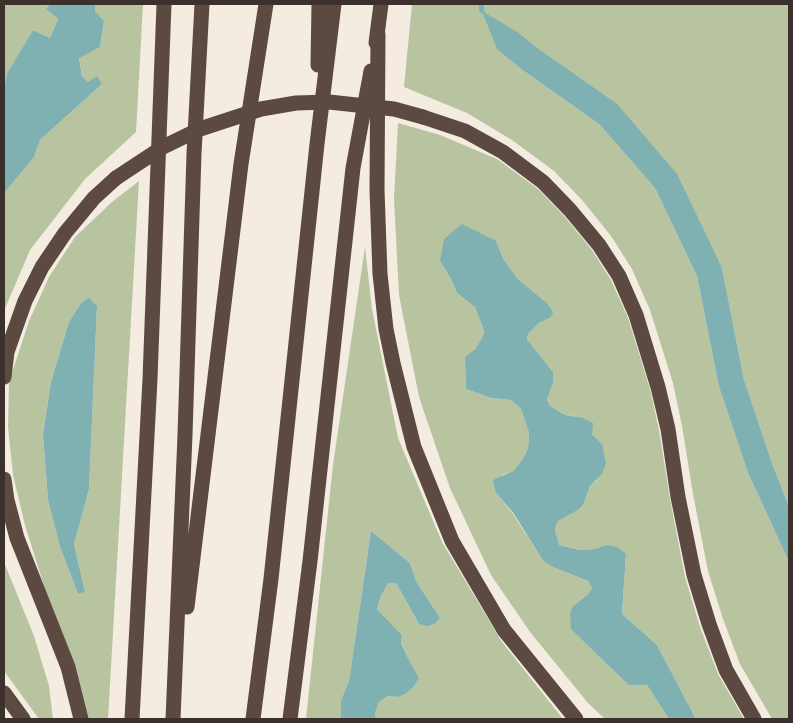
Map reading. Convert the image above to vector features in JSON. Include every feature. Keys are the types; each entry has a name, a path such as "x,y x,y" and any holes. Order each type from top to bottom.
{"highway":[{"path":"132,719 150,389 164,4"},
{"path":"173,719 194,154 202,4"},
{"path":"174,702 206,461 241,164 266,4"},
{"path":"317,144 319,4"},
{"path":"254,719 334,4"},
{"path":"290,719 310,561 353,168 378,34 381,4"},
{"path":"378,34 377,190 380,274 392,363 414,447 452,540 504,630 576,719"},
{"path":"4,377 7,352 26,301 42,266 65,233 94,198 116,178 163,148 200,129 261,109 296,103 330,102 394,109 465,131 495,148 543,182 599,244 619,276 636,315 658,387 668,429 678,497 699,592 726,670 754,719"},
{"path":"4,479 7,500 17,538 68,667 81,719"},
{"path":"4,693 23,719"}],"green space":[{"path":"4,4 50,4 46,9 58,19 50,38 33,30 7,73 4,88"},
{"path":"95,4 143,4 136,132 85,179 30,250 4,311 4,198 6,191 34,157 40,140 102,84 88,82 82,76 79,57 100,47 104,21 95,11"},
{"path":"412,4 789,4 789,507 744,380 722,268 540,50 519,33 524,71 599,124 655,188 697,276 719,387 748,473 789,562 789,719 772,719 740,664 723,619 708,571 673,383 650,310 632,269 611,236 582,200 554,171 512,140 467,113 404,87"},
{"path":"398,123 440,135 497,159 538,189 564,216 592,250 611,280 628,318 650,389 685,577 700,627 718,674 744,719 696,719 657,645 622,614 626,554 607,545 594,549 580,550 559,545 555,529 558,521 584,503 590,486 597,480 602,444 592,434 592,427 550,406 547,399 553,383 553,372 527,339 528,334 539,323 550,318 548,304 518,279 504,260 496,241 440,261 457,293 475,307 484,331 475,349 465,358 466,389 491,398 511,400 521,409 529,433 528,448 522,460 513,471 502,475 496,493 513,514 543,561 588,581 592,588 588,594 572,607 570,613 647,685 669,719 605,719 588,703 530,632 491,575 450,488 419,397 399,295 394,199"},
{"path":"139,181 108,719 87,719 69,650 45,589 25,525 13,475 8,427 9,382 29,321 49,277 75,237 112,202","holes":["89,299 97,306 89,489 74,544 85,592 78,594 60,547 48,500 43,434 51,382 69,322 81,303"]},
{"path":"365,247 372,309 398,438 442,542 502,642 563,719 375,719 379,702 388,696 398,697 419,678 401,642 402,635 377,609 388,582 396,583 419,624 440,618 416,581 410,563 371,531 349,681 341,700 341,719 306,719 333,465"},
{"path":"4,562 34,636 49,686 53,719 39,719 4,671"}],"water":[{"path":"50,4 95,4 95,11 104,21 100,47 79,58 82,76 88,82 97,76 102,84 40,140 34,157 6,191 4,198 4,88 7,73 33,30 50,38 58,19 46,9"},
{"path":"482,11 519,33 617,104 677,174 722,268 744,380 789,507 789,562 748,473 719,387 697,276 655,188 599,124 524,71 497,49"},
{"path":"462,224 496,241 504,260 518,279 548,304 553,313 550,318 539,323 528,334 527,339 553,372 553,383 547,399 550,406 565,415 583,418 593,423 592,434 602,444 606,463 602,474 590,486 584,503 579,509 558,521 555,529 559,545 580,550 594,549 607,545 617,547 626,554 622,614 657,645 696,719 669,719 647,685 629,685 571,629 570,613 572,607 588,594 592,588 588,581 543,561 514,514 496,493 493,480 513,471 522,460 528,448 529,433 521,409 511,400 491,398 466,389 465,357 475,349 484,331 475,307 457,293 440,261 444,239"},
{"path":"89,298 97,306 89,489 74,544 85,592 78,594 60,547 48,500 43,434 51,382 69,322 81,303"},
{"path":"371,531 410,563 416,581 440,618 434,624 427,626 419,624 396,583 388,583 377,609 402,635 401,643 419,678 405,694 398,697 388,696 379,702 375,719 341,719 341,700 349,681"}],"waterway":[{"path":"481,4 482,11"}]}
